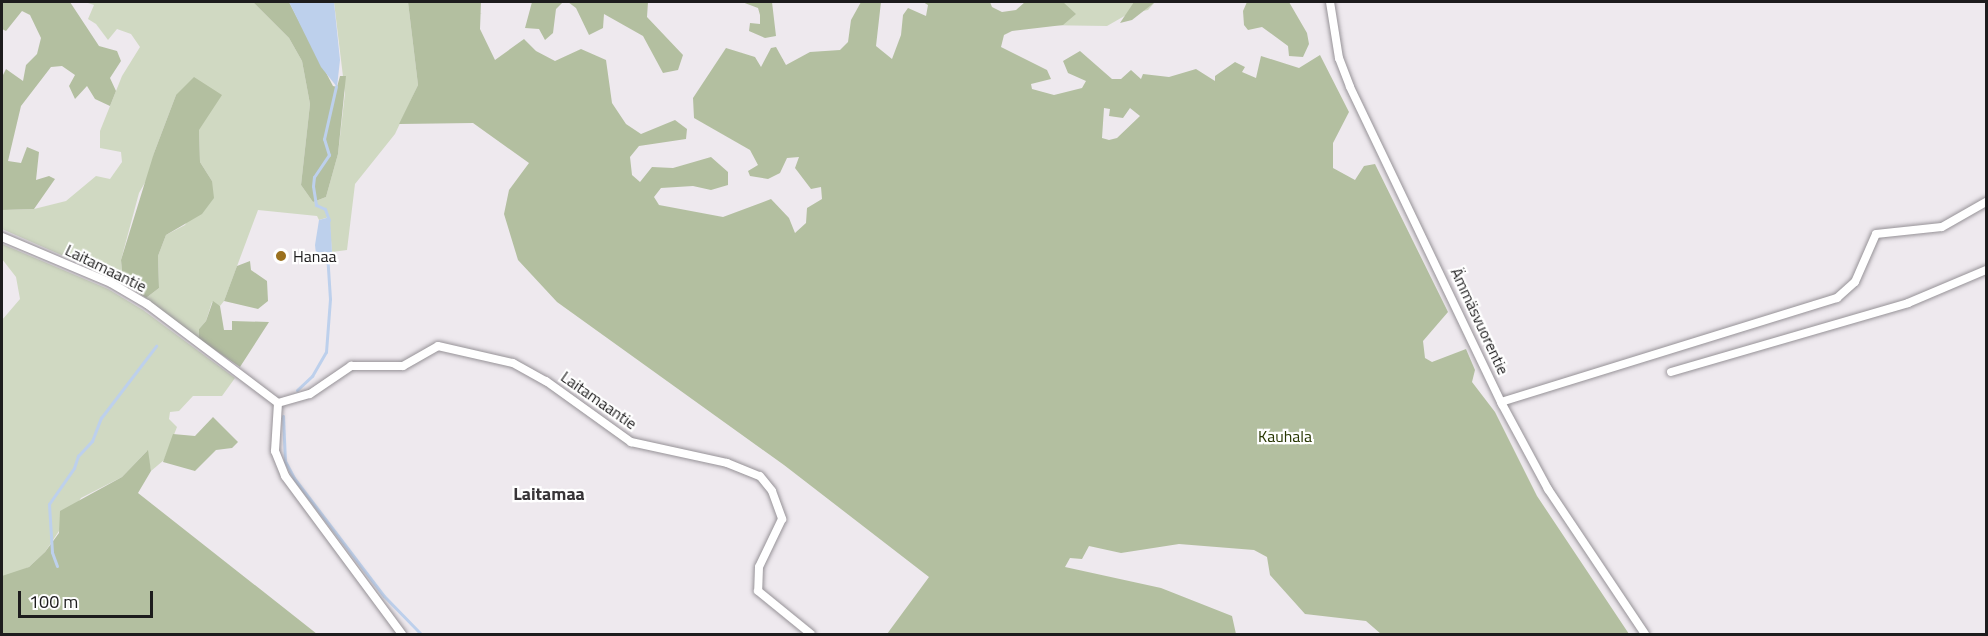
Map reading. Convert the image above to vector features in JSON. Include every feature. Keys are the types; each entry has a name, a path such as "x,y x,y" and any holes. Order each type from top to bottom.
{"street":[{"name":"Ämmäsvuorentie","path":"1330,2 1339,57 1350,87 1501,402 1548,489 1645,634"},
{"path":"1501,402 1837,298 1856,282 1876,234 1942,227 1986,202"},
{"name":"Laitamaantie","path":"2,237 111,283 147,304 278,403 310,394 351,366 403,366 438,346 513,363 546,381 631,442 727,463 760,476 772,491 782,519 759,567 758,591 811,634"},
{"path":"1671,372 1908,303 1986,270"},
{"path":"278,403 275,451 285,476 402,634"}],"green space":[{"path":"2,2 70,2 99,46 117,51 121,61 110,78 116,91 110,106 95,99 87,86 75,99 69,86 75,75 62,66 51,67 21,106 8,161 21,163 27,147 39,152 36,180 49,176 55,179 34,209 2,210 2,77 6,69 23,81 26,65 37,54 41,38 30,15 22,11 6,31 2,29"},
{"path":"85,2 253,2 289,38 302,61 310,104 301,185 313,202 326,197 338,154 345,93 334,2 408,2 418,85 395,134 355,184 347,250 332,252 329,217 319,220 317,216 258,210 224,301 220,306 212,302 206,321 199,329 199,339 146,298 159,288 158,256 166,235 185,225 212,181 200,162 199,130 176,95 154,153 151,172 139,193 121,260 123,282 2,229 2,210 34,209 66,201 96,176 110,179 122,162 121,152 100,148 100,131 122,76 140,47 131,34 117,29 108,40 96,24 88,19 94,5"},
{"path":"253,2 289,2 333,86 337,87 340,76 346,76 338,154 326,197 313,202 301,185 310,104 302,61 289,38"},
{"name":"Kauhala","path":"408,2 481,2 480,29 495,60 524,39 536,51 555,61 581,49 606,60 612,103 626,124 641,134 675,120 687,129 686,139 639,146 630,157 632,175 640,182 652,167 673,168 711,157 728,172 728,185 711,190 693,186 661,188 654,197 659,205 723,217 771,199 789,218 795,233 806,223 807,208 822,199 821,187 811,189 795,168 799,157 787,158 780,173 768,179 750,176 748,171 758,165 750,150 694,118 693,98 726,48 755,57 761,67 771,48 776,47 786,65 810,52 840,50 848,42 851,20 861,2 881,2 876,46 892,59 901,35 903,15 908,8 926,16 928,5 923,2 990,2 992,7 1002,12 1016,10 1025,2 1063,2 1076,14 1063,25 1012,31 1004,35 1001,47 1047,70 1051,79 1031,84 1032,89 1054,95 1082,88 1086,81 1068,73 1063,61 1080,51 1112,79 1121,79 1131,70 1141,79 1143,74 1169,77 1196,69 1215,81 1215,76 1235,62 1245,67 1242,72 1256,78 1261,56 1299,68 1320,55 1349,112 1333,143 1333,168 1355,180 1364,166 1375,164 1448,312 1423,341 1425,358 1432,362 1466,349 1475,370 1472,382 1495,412 1537,496 1629,634 1381,634 1366,621 1305,614 1270,575 1267,557 1254,550 1179,544 1121,553 1089,546 1082,559 1070,558 1065,567 1161,588 1232,616 1236,634 887,634 929,577 784,465 557,302 518,260 504,214 509,190 529,163 473,123 399,124 418,85","holes":["1104,108 1110,109 1109,116 1123,118 1130,108 1140,116 1117,138 1109,140 1102,138"]},
{"path":"532,2 563,2 556,9 553,33 545,40 539,29 525,28"},
{"path":"568,2 648,2 647,17 683,55 678,70 663,73 643,36 604,14 603,28 589,35 576,8"},
{"path":"742,2 772,2 776,36 765,38 749,31 750,23 760,24 760,15 758,8"},
{"path":"1051,2 1155,2 1148,10 1128,14 1107,26 1038,25"},
{"path":"1134,2 1155,2 1132,20 1120,23"},
{"path":"1247,2 1289,2 1307,33 1309,44 1303,57 1289,56 1288,46 1262,27 1248,30 1244,25 1243,11"},
{"path":"194,77 222,95 199,130 200,162 212,181 214,198 202,214 166,235 158,256 159,288 146,298 123,282 121,260 154,153 176,95"},
{"path":"2,244 108,289 143,310 235,378 222,396 193,396 179,411 170,412 169,419 177,427 164,460 151,471 147,451 122,477 81,498 45,552 29,567 9,576 2,576 2,320 20,299 16,277 2,259"},
{"path":"250,261 251,270 267,281 268,301 258,309 224,301 237,266"},
{"path":"213,301 220,306 224,330 232,330 232,321 269,322 240,367 199,339 199,329 206,321"},
{"path":"213,417 238,442 232,448 216,450 195,471 163,462 173,434 195,436"},
{"path":"148,450 151,471 138,493 317,634 2,634 2,576 29,567 45,552 59,533 60,511 122,477"}],"water":[{"path":"289,2 334,2 340,60 337,87 321,67"},
{"path":"330,217 332,252 324,257 316,254 315,245 319,220"}],"waterway":[{"path":"329,220 325,209 316,205 313,186 314,177 329,155 324,139 336,86"},
{"path":"297,390 312,376 326,352 330,299 327,253"},
{"path":"57,566 52,552 49,504 74,468 78,456 92,441 101,418 156,346"},
{"path":"283,416 285,461 294,478 384,596 421,634"}],"place":[{"name":"Hanaa","path":"281,256"}],"district":[{"name":"Laitamaa","path":"549,494"}]}
